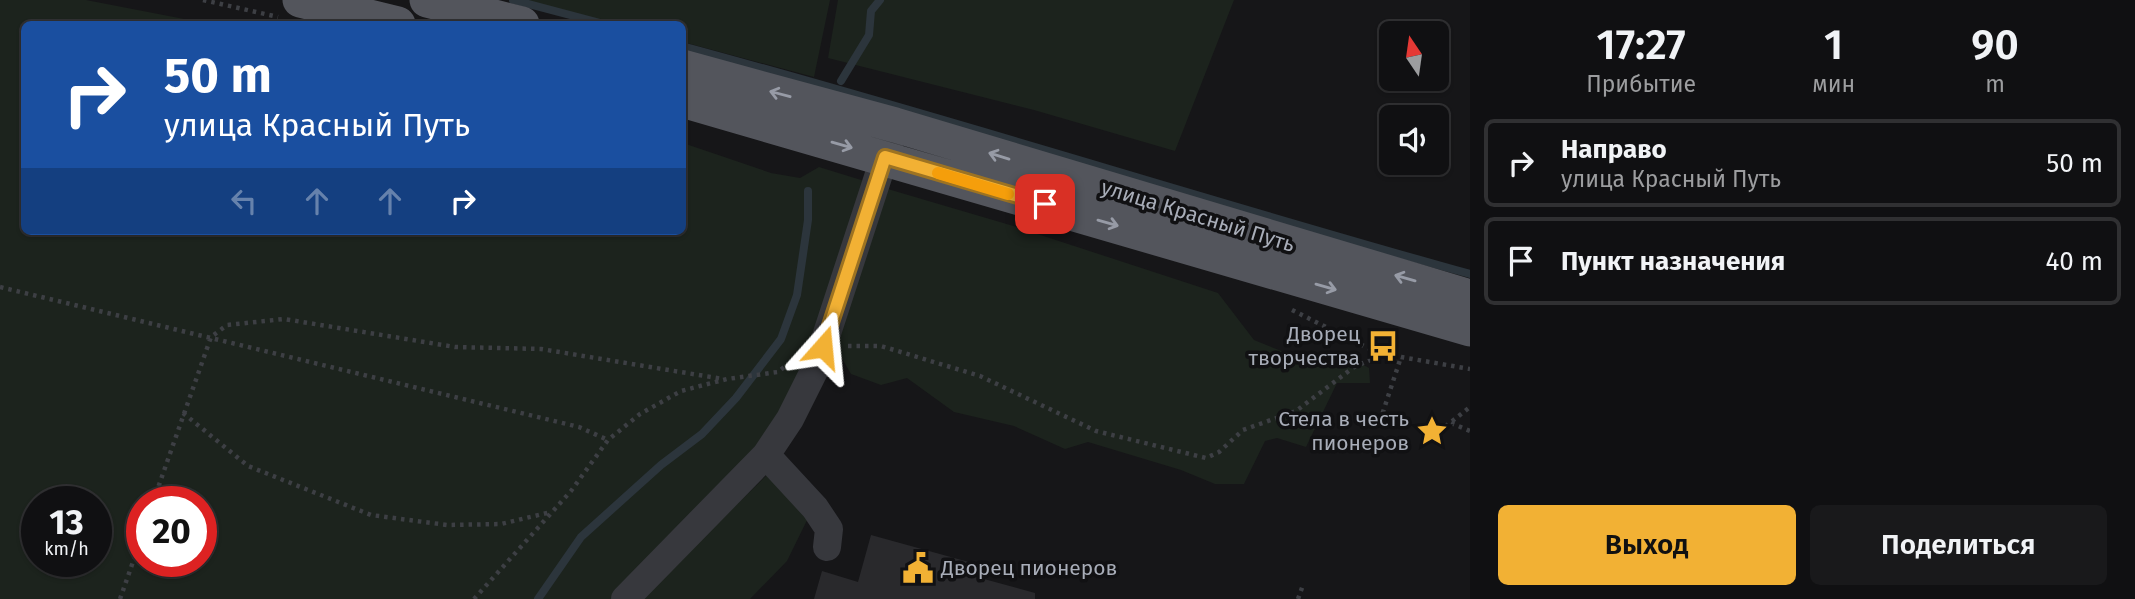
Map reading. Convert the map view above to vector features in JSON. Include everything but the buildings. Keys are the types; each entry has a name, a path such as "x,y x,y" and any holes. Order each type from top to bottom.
{"main road":[{"path":"427,0 510,21"},
{"path":"291,9 377,21"},
{"name":"улица Красный Путь","path":"686,68 890,141 1470,329"},
{"name":"улица Красный Путь","path":"686,101 890,141 1470,297"}],"lane":[{"path":"625,599 766,454 790,419 823,347 890,141"},
{"path":"766,454 815,508 829,529 827,548"}],"path":[{"path":"203,0 291,9"},
{"path":"0,287 579,427 608,440"},
{"path":"158,486 211,337 227,325 284,319 455,347 541,349 727,379"},
{"path":"474,599 571,491 608,440 640,414 681,391 727,379 778,372 793,359 823,347 881,346 980,376 1096,431 1206,458 1219,452 1243,430 1296,411 1354,367 1387,353"},
{"path":"1380,421 1401,357"},
{"path":"1432,437 1470,407"},
{"path":"183,413 248,466 371,515 447,525 500,524 552,512"},
{"path":"1450,422 1470,430"},
{"path":"120,599 128,577"},
{"path":"1298,599 1303,584"}],"shaded area":[{"path":"0,0 86,0 194,21 21,21 21,235 686,235 686,144 771,173 800,178 819,167 871,183 815,360 773,430 615,599 0,599"},
{"path":"524,0 830,0 814,77 686,43 686,21 604,21"},
{"path":"838,0 1234,0 1175,151 1034,110 828,58"},
{"path":"881,187 1010,225 1218,293 1254,340 1324,368 1353,359 1369,368 1370,383 1337,383 1306,447 1277,438 1265,441 1244,484 1215,484 1181,470 1088,442 1065,449 1014,426 954,412 907,378 881,385 851,374 833,343"},
{"path":"769,473 812,510 787,561 750,599 640,599"}],"waterway":[{"path":"513,0 593,21"},
{"path":"841,81 869,35 871,11 880,0"},
{"path":"686,47 880,101 1470,274"},
{"path":"538,599 581,537 661,465 702,434 736,398 781,339 797,295 808,220 808,191"}],"slow traffic":[{"path":"938,173 1008,194"}],"place":[{"name":"Дворец творчества","path":"1383,346"},
{"name":"Стела в честь пионеров","path":"1432,431"},
{"name":"Дворец пионеров","path":"918,568"}],"route":[{"path":"823,347 885,157 1045,204"}]}
